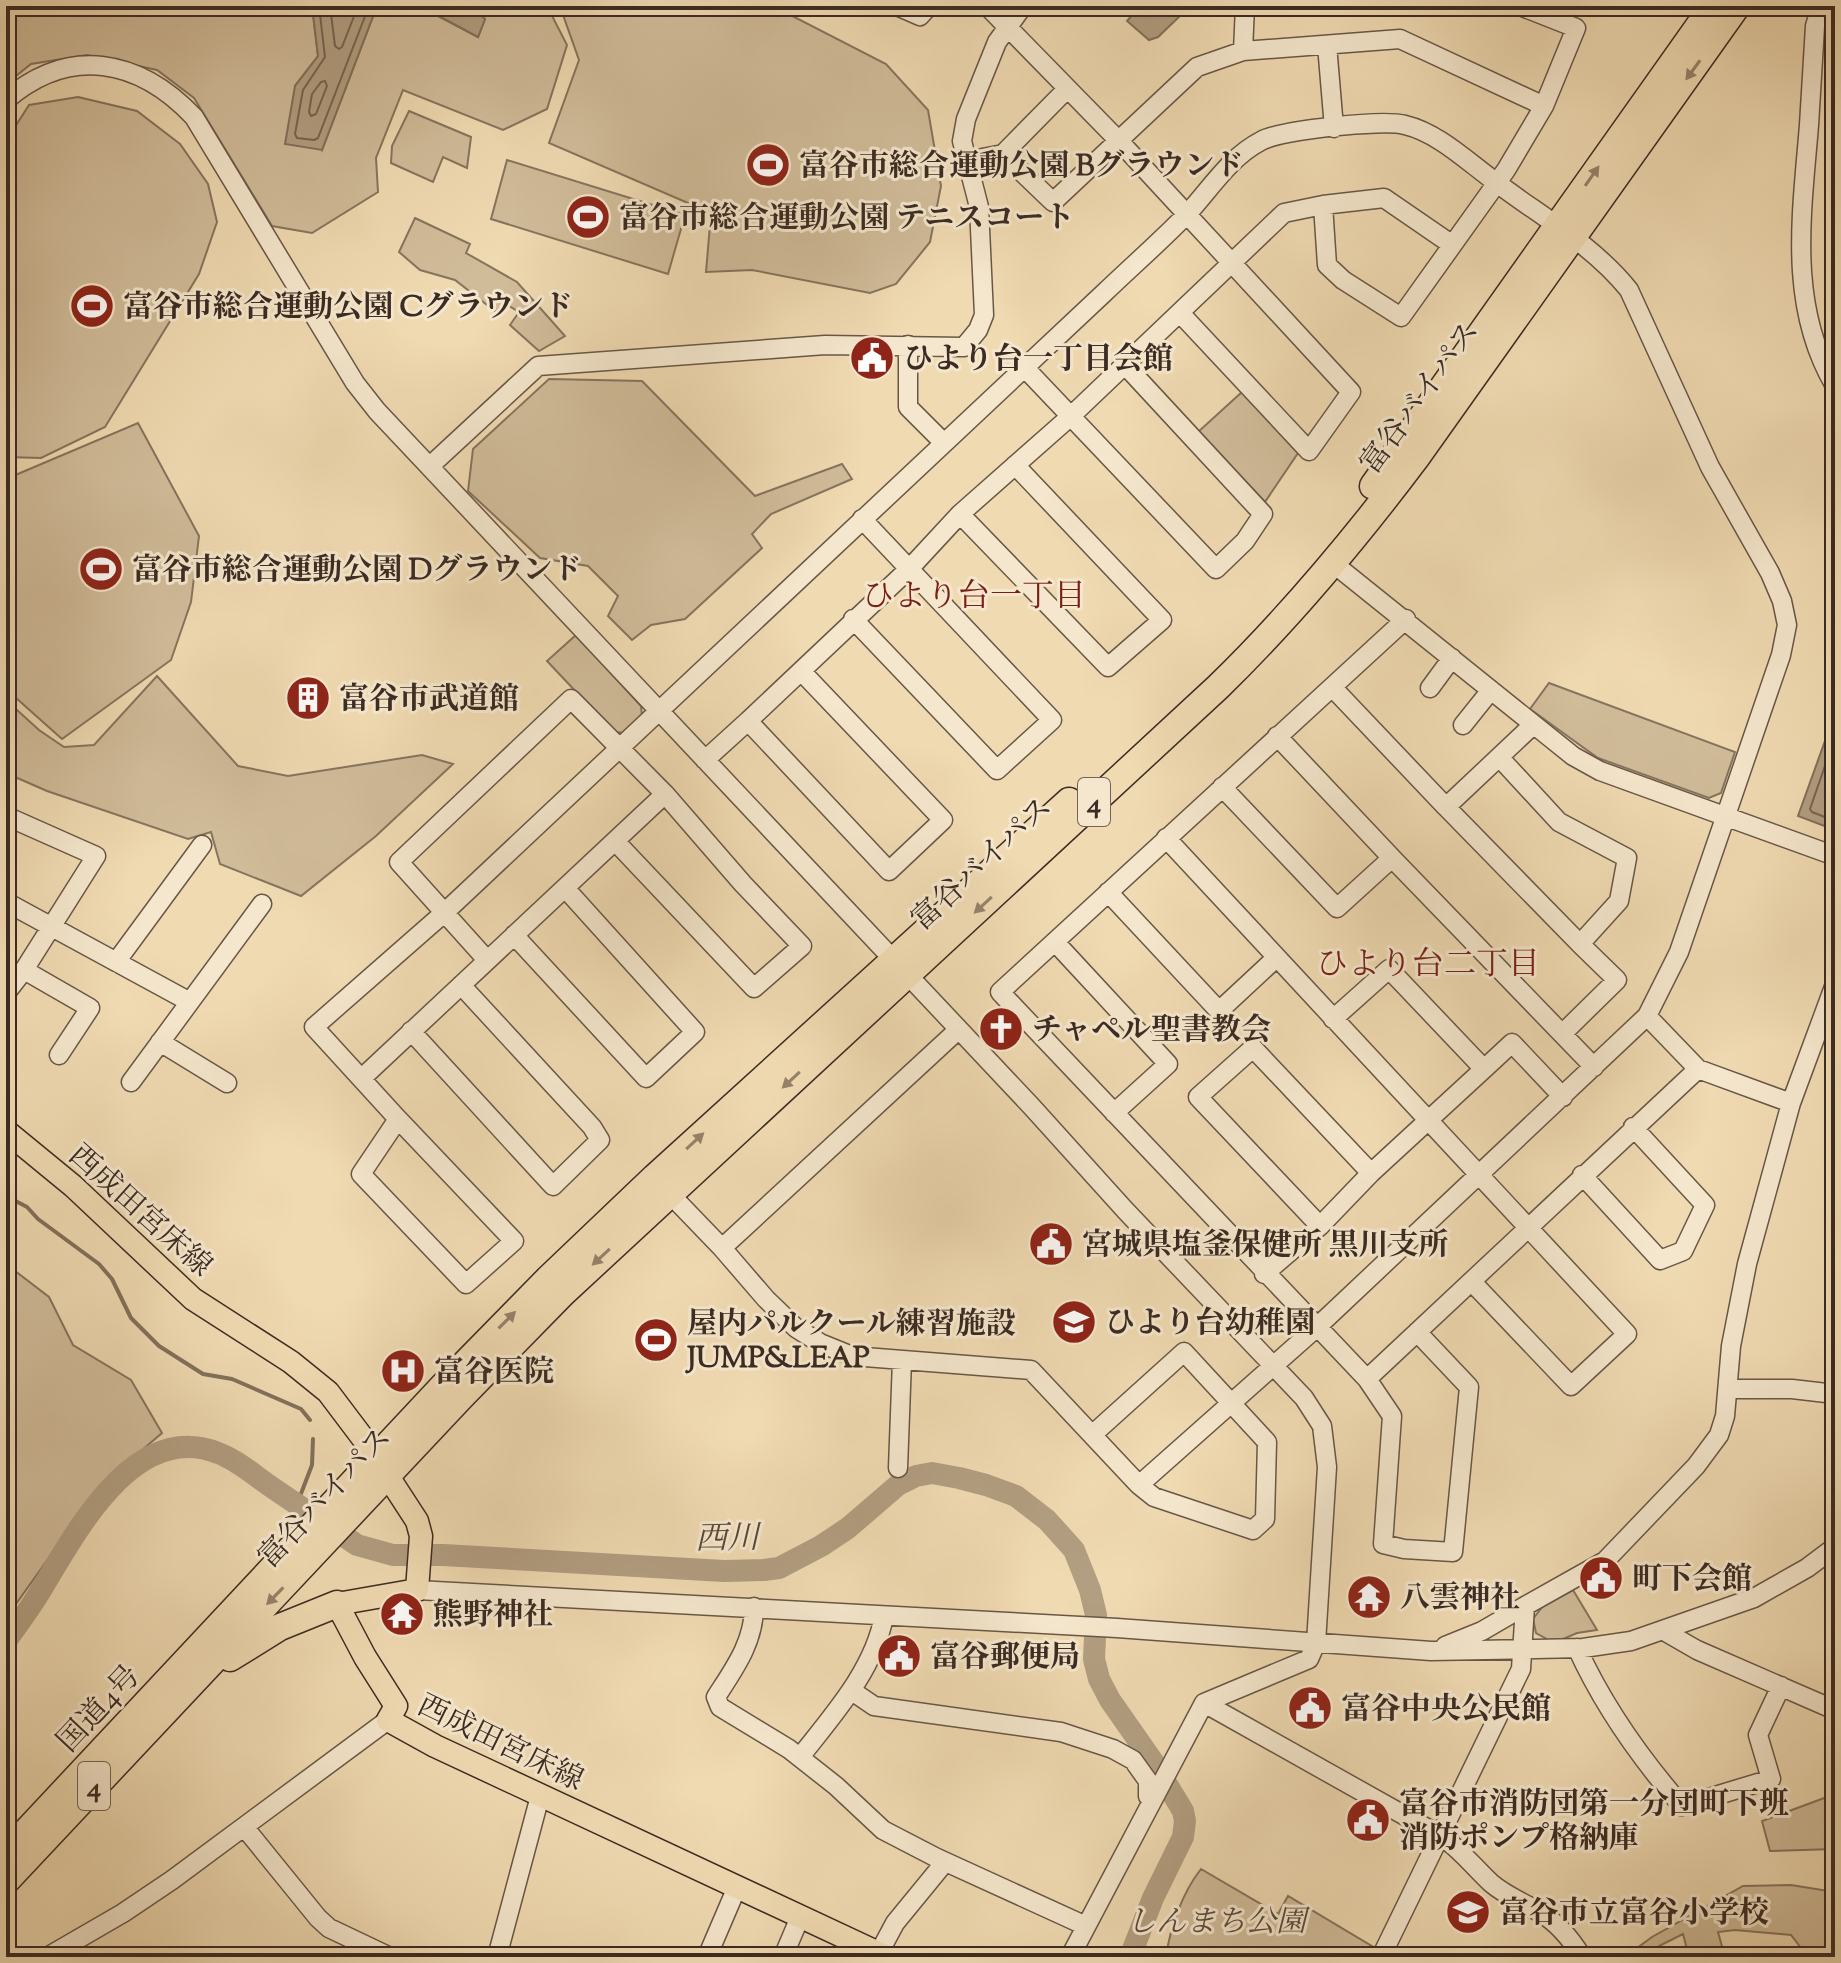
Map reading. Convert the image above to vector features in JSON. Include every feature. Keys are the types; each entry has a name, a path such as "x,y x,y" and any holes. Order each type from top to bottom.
{"highway":[{"name":"富谷バイパス","path":"176,1684 344,1508 558,1269 1218,687 1260,646 1334,564 1416,458 1713,6"},
{"name":"富谷バイパス","path":"382,1466 1249,636 1291,592 1359,507 1737,6"},
{"path":"176,1684 300,1618 337,1604"},
{"name":"国道4号","path":"6,1853 176,1684"},
{"name":"国道4号","path":"6,1881 176,1684"}],"main road":[{"name":"西成田宮床線","path":"6,1131 73,1186 193,1299 311,1375 342,1408 410,1507 421,1536 418,1584"},
{"path":"337,1604 418,1584"},
{"name":"西成田宮床線","path":"337,1604 396,1706 388,1720 540,1796 883,1955"}],"street":[{"path":"897,6 920,16 929,6"},
{"path":"987,6 1187,213 1351,392 1309,451 1180,313"},
{"path":"430,466 538,366 825,345 964,347 978,330 984,315 979,207 962,141 966,119 997,42 1023,6"},
{"path":"1243,51 1245,6"},
{"path":"1323,205 1327,265 1343,280 1401,317 1496,183 1544,106 1576,28 1520,6"},
{"path":"1821,6 1815,26 1799,222 1806,302 1812,332 1835,386"},
{"path":"1003,154 1053,202 1197,67 1243,51 1400,39 1544,106"},
{"path":"1327,45 1334,128"},
{"path":"6,100 18,89 50,72 86,65 140,75 174,95 194,117 355,383 377,411 1274,1366 1310,1406 1322,1426 1327,1467 1316,1643 1309,1659 1204,1703 1070,1957"},
{"path":"967,161 1003,154 1067,89"},
{"path":"398,1119 361,1174 466,1284 514,1241 314,1027 444,913 944,443 1187,213 1239,155 1263,139 1293,132 1373,123 1403,124 1423,131 1564,232 1613,271 1629,290 1704,455 1770,573 1782,601 1787,625 1781,655 1679,952 1647,1016 1316,1328 1139,1485"},
{"path":"705,760 910,568 960,514 1071,416 1284,213 1384,198 1451,244"},
{"path":"908,345 908,407 944,443"},
{"path":"1023,366 1216,569 1245,541 1263,514 1125,365"},
{"path":"960,514 1108,667 1162,620 1015,465"},
{"path":"853,619 997,770 1052,720 862,519"},
{"path":"1334,564 1573,756 1600,771 1835,856"},
{"path":"1406,619 1000,992 1264,1274 1367,1379 1392,1416 1383,1544 1404,1549 1453,1552 1469,1387 1417,1332"},
{"path":"1430,688 1452,658"},
{"path":"748,721 889,871 943,820 801,671"},
{"path":"1332,687 1617,980 1562,1034"},
{"path":"1463,725 1491,690"},
{"path":"487,960 399,862 571,699 665,794 802,946 754,988 615,841"},
{"path":"1446,807 1533,725"},
{"path":"1277,736 1594,1067"},
{"path":"1499,757 1559,822 1627,858 1619,901 1580,944"},
{"path":"1222,787 1337,908 1392,858"},
{"path":"362,1078 665,794"},
{"path":"6,816 96,856 24,970 6,993"},
{"path":"1166,838 1627,1334 1571,1386 1472,1282"},
{"path":"116,962 202,845"},
{"path":"514,935 646,1078 695,1032 565,888"},
{"path":"1108,892 1219,1011 1276,958"},
{"path":"6,902 190,1002"},
{"path":"131,1082 262,904"},
{"path":"1055,942 1168,1064 1114,1113"},
{"path":"1333,1019 1389,969 1484,1069"},
{"path":"24,970 90,1008 59,1055"},
{"path":"1431,1651 1482,1631 1605,1561 1685,1478 1719,1435 1725,1416 1731,1346 1747,1264 1791,1103 1835,984"},
{"path":"411,1031 553,1186 577,1164 600,1140 592,1127 461,985"},
{"path":"1647,1016 1698,1069 1791,1103"},
{"path":"722,1248 958,1030"},
{"path":"160,1042 227,1083"},
{"path":"1264,1274 1320,1226 1371,1173 1512,1043 1563,1097"},
{"path":"1320,1226 1198,1097 1253,1048 1371,1173"},
{"path":"1367,1379 1698,1069"},
{"path":"1582,1175 1660,1260 1683,1251 1705,1205 1633,1127"},
{"path":"669,1193 766,1299 796,1328 820,1343 852,1356 1031,1370 1092,1435 1139,1485 1154,1497 1253,1530 1265,1519 1267,1442 1184,1352 1092,1435"},
{"path":"898,1468 902,1360"},
{"path":"1728,1389 1792,1389 1835,1394"},
{"path":"418,1584 1431,1651 1577,1648 1631,1641 1754,1598 1807,1568 1835,1547"},
{"path":"1381,1957 1521,1669 1525,1606"},
{"path":"754,1607 749,1642 716,1697 720,1707 800,1757 883,1830 945,1862 1086,1926"},
{"path":"800,1757 852,1691 884,1616"},
{"path":"1664,1631 1697,1650 1835,1710"},
{"path":"1577,1648 1586,1668 1649,1769 1682,1806 1771,1779 1758,1735 1781,1686"},
{"path":"852,1691 874,1706 1061,1732 1113,1749 1133,1760 1148,1781 1148,1796 1154,1794"},
{"path":"1204,1703 1441,1836 1457,1847 1492,1885 1540,1912 1563,1930 1582,1957"},
{"path":"47,1957 123,1913 245,1828 388,1720"},
{"path":"497,1957 540,1796"},
{"path":"245,1828 329,1928 390,1957"},
{"path":"883,1955 895,1923 945,1862"},
{"path":"707,1957 737,1887"},
{"path":"783,1957 800,1917"}],"green space":[{"path":"6,6 312,6 318,56 295,86 322,150 377,6 419,6 478,37 485,19 470,6 547,6 567,45 547,109 503,130 403,90 376,158 378,192 312,233 272,226 194,98 157,70 87,55 31,64 6,84"},
{"name":"富谷市総合運動公園 Bグラウンド","path":"565,6 773,6 886,64 928,110 941,186 930,242 896,284 870,293 752,270 706,272 711,213 549,143 579,60 562,12"},
{"name":"富谷市総合運動公園 Cグラウンド","path":"78,97 137,111 180,144 208,184 217,222 199,274 105,427 41,458 6,457 6,141 29,105"},
{"path":"409,111 471,137 467,168 443,157 433,182 391,163 392,146"},
{"name":"富谷市総合運動公園 テニスコート","path":"507,160 685,215 668,274 491,219"},
{"path":"415,218 470,244 466,253 517,282 565,336 539,351 510,325 519,312 504,303 496,312 455,280 420,270 399,252"},
{"path":"549,379 642,381 755,496 842,464 852,479 771,514 752,534 762,548 685,619 651,625 632,640 608,616 618,596 588,566 540,558 468,491 473,449"},
{"path":"1242,392 1298,453 1265,502 1198,432"},
{"name":"富谷市総合運動公園 Dグラウンド","path":"138,423 199,536 191,602 171,660 62,739 6,689 6,479"},
{"path":"576,635 641,706 642,716 625,733 614,732 547,661"},
{"path":"157,676 238,766 288,776 422,755 453,764 376,836 301,896 220,864 211,832 188,839 47,791 6,773 6,700 39,730 64,747 94,745"},
{"path":"1549,683 1735,752 1721,793 1709,798 1598,758 1530,709"},
{"path":"6,1264 49,1297 73,1345 131,1380 162,1433 100,1486 6,1618"},
{"path":"1573,1590 1597,1630 1577,1633 1554,1643 1536,1633 1533,1619 1543,1606"},
{"path":"1835,1794 1835,1849 1770,1851 1762,1821"},
{"name":"しんまち公園","path":"1201,1869 1278,1914 1288,1896 1375,1948 1371,1957 1166,1957 1178,1911"},
{"path":"1791,1885 1835,1892 1835,1957 1808,1957 1791,1935 1735,1930 1718,1932 1725,1957 1689,1957 1683,1934 1659,1946 1663,1957 1638,1957 1633,1951 1743,1886"}],"water":[{"path":"312,6 377,6 322,150 285,144 295,86 318,56"},
{"path":"420,6 470,6 485,19 478,37"},
{"path":"1140,6 1195,6 1158,37 1149,40 1127,21"},
{"path":"1835,713 1835,830 1798,816"}],"waterway":[{"path":"6,1196 27,1207 38,1219 99,1264 112,1279 131,1318 159,1346 203,1374 232,1379 301,1409 310,1420"},
{"path":"297,1504 312,1465 313,1439"},
{"name":"西川","path":"6,1641 88,1515 110,1489 133,1467 159,1453 187,1447 218,1453 232,1460 357,1545 393,1555 443,1555 724,1571 779,1568 848,1528 898,1485 916,1476 932,1473 986,1485 1016,1496 1047,1520 1074,1550 1096,1615 1094,1659 1099,1679 1183,1811 1183,1837 1153,1898 1130,1957"}],"place":[{"name":"富谷市総合運動公園 Bグラウンド","path":"768,165"},
{"name":"富谷市総合運動公園 テニスコート","path":"588,217"},
{"name":"富谷市総合運動公園 Cグラウンド","path":"92,306"},
{"name":"ひより台一丁目会館","path":"872,358"},
{"name":"富谷市総合運動公園 Dグラウンド","path":"101,569"},
{"name":"富谷市武道館","path":"308,698"},
{"name":"チャペル聖書教会","path":"1001,1029"},
{"name":"宮城県塩釜保健所 黒川支所","path":"1051,1244"},
{"name":"ひより台幼稚園","path":"1074,1322"},
{"name":"屋内パルクール練習施設 JUMP&LEAP","path":"656,1340"},
{"name":"富谷医院","path":"403,1371"},
{"name":"町下会館","path":"1601,1578"},
{"name":"八雲神社","path":"1369,1597"},
{"name":"熊野神社","path":"402,1614"},
{"name":"富谷郵便局","path":"899,1656"},
{"name":"富谷中央公民館","path":"1310,1708"},
{"name":"富谷市消防団第一分団町下班 消防ポンプ格納庫","path":"1368,1820"},
{"name":"富谷市立富谷小学校","path":"1468,1912"}],"district":[{"name":"ひより台一丁目","path":"974,595"},
{"name":"ひより台二丁目","path":"1428,963"}]}
